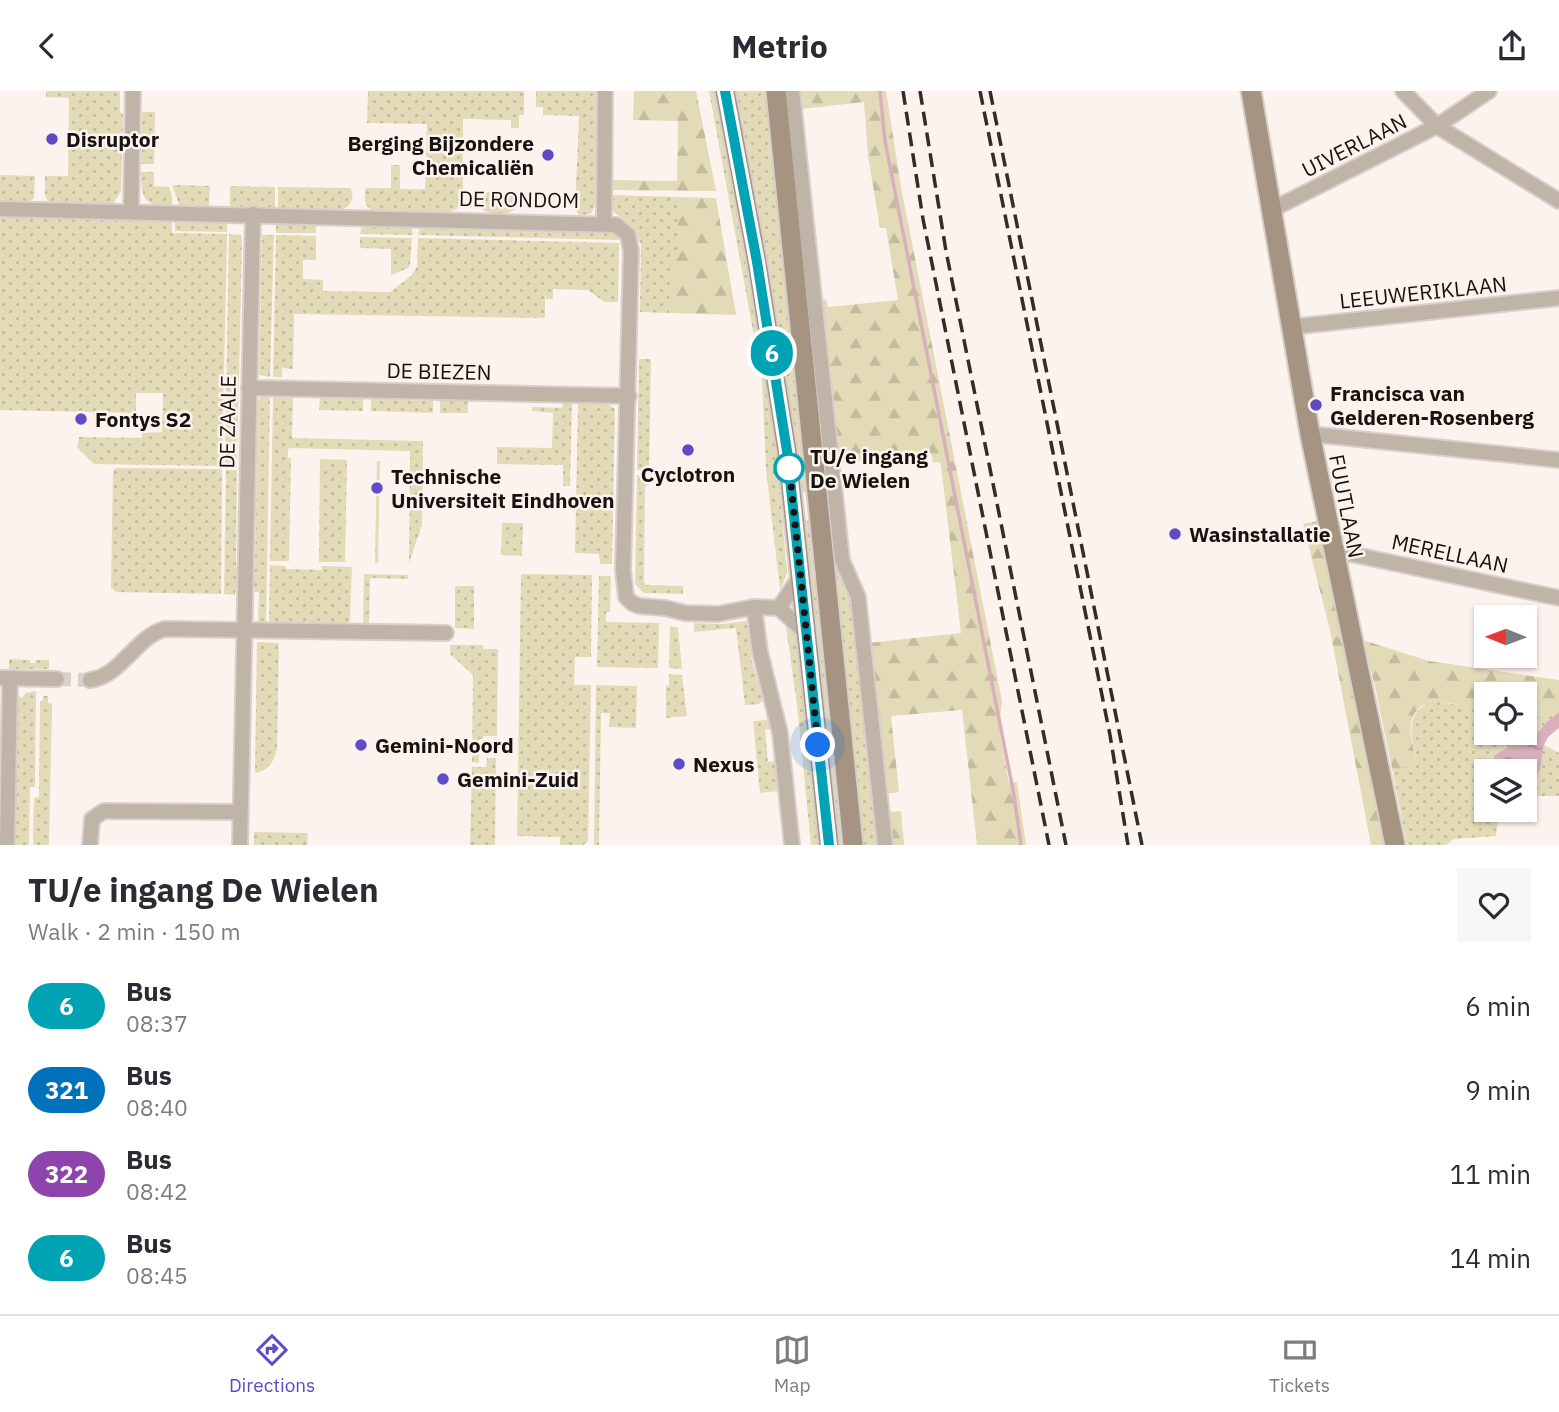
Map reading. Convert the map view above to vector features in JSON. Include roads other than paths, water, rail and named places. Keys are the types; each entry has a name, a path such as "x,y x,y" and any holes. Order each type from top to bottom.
{"main road":[{"path":"725,91 774,363 801,575 829,845"},
{"path":"776,91 853,845"},
{"name":"FUUTLAAN","path":"1251,91 1310,435 1395,845"}],"street":[{"path":"131,212 133,91"},
{"path":"604,222 605,91"},
{"path":"792,91 842,560 859,597 885,845"},
{"path":"1403,91 1437,126 1559,201"},
{"name":"UIVERLAAN","path":"1272,210 1437,126 1489,91"},
{"name":"DE RONDOM","path":"0,209 604,222 621,227 631,243 624,589 628,600 635,605 665,608 682,605 712,605 729,610 779,608"},
{"name":"DE ZAALE","path":"240,845 253,214"},
{"name":"LEEUWERIKLAAN","path":"1291,327 1559,298"},
{"name":"DE BIEZEN","path":"249,388 629,396"},
{"path":"1310,435 1559,460"},
{"name":"MERELLAAN","path":"1332,550 1559,598"},
{"path":"801,575 779,608 807,635"},
{"path":"754,607 760,652 780,733 792,845"},
{"path":"90,680 106,675 148,638 164,629 446,633"},
{"path":"7,845 5,678 57,679"},
{"path":"90,845 92,819 104,811 240,813"}],"water":[{"path":"1559,712 1559,728 1547,739 1537,773 1537,759 1494,759 1495,755 1512,745 1537,745 1537,734"}],"waterway":[{"path":"880,91 885,141 1014,795 1021,845"}],"tunnel":[{"path":"57,679 90,680"}],"railway":[{"path":"903,91 923,219 1049,845"},
{"path":"920,91 946,251 1066,845"},
{"path":"980,91 1110,735 1128,845"},
{"path":"990,91 1142,845"}],"place":[{"name":"Disruptor","path":"52,139"},
{"name":"Berging Bijzondere Chemicaliën","path":"548,155"},
{"name":"Francisca van Gelderen-Rosenberg","path":"1316,405"},
{"name":"Fontys S2","path":"81,419"},
{"name":"Cyclotron","path":"688,450"},
{"name":"TU/e ingang De Wielen","path":"789,468"},
{"name":"Technische Universiteit Eindhoven","path":"377,488"},
{"name":"Wasinstallatie","path":"1175,534"},
{"name":"Gemini-Noord","path":"361,745"},
{"name":"Nexus","path":"679,764"},
{"name":"Gemini-Zuid","path":"443,779"}]}
